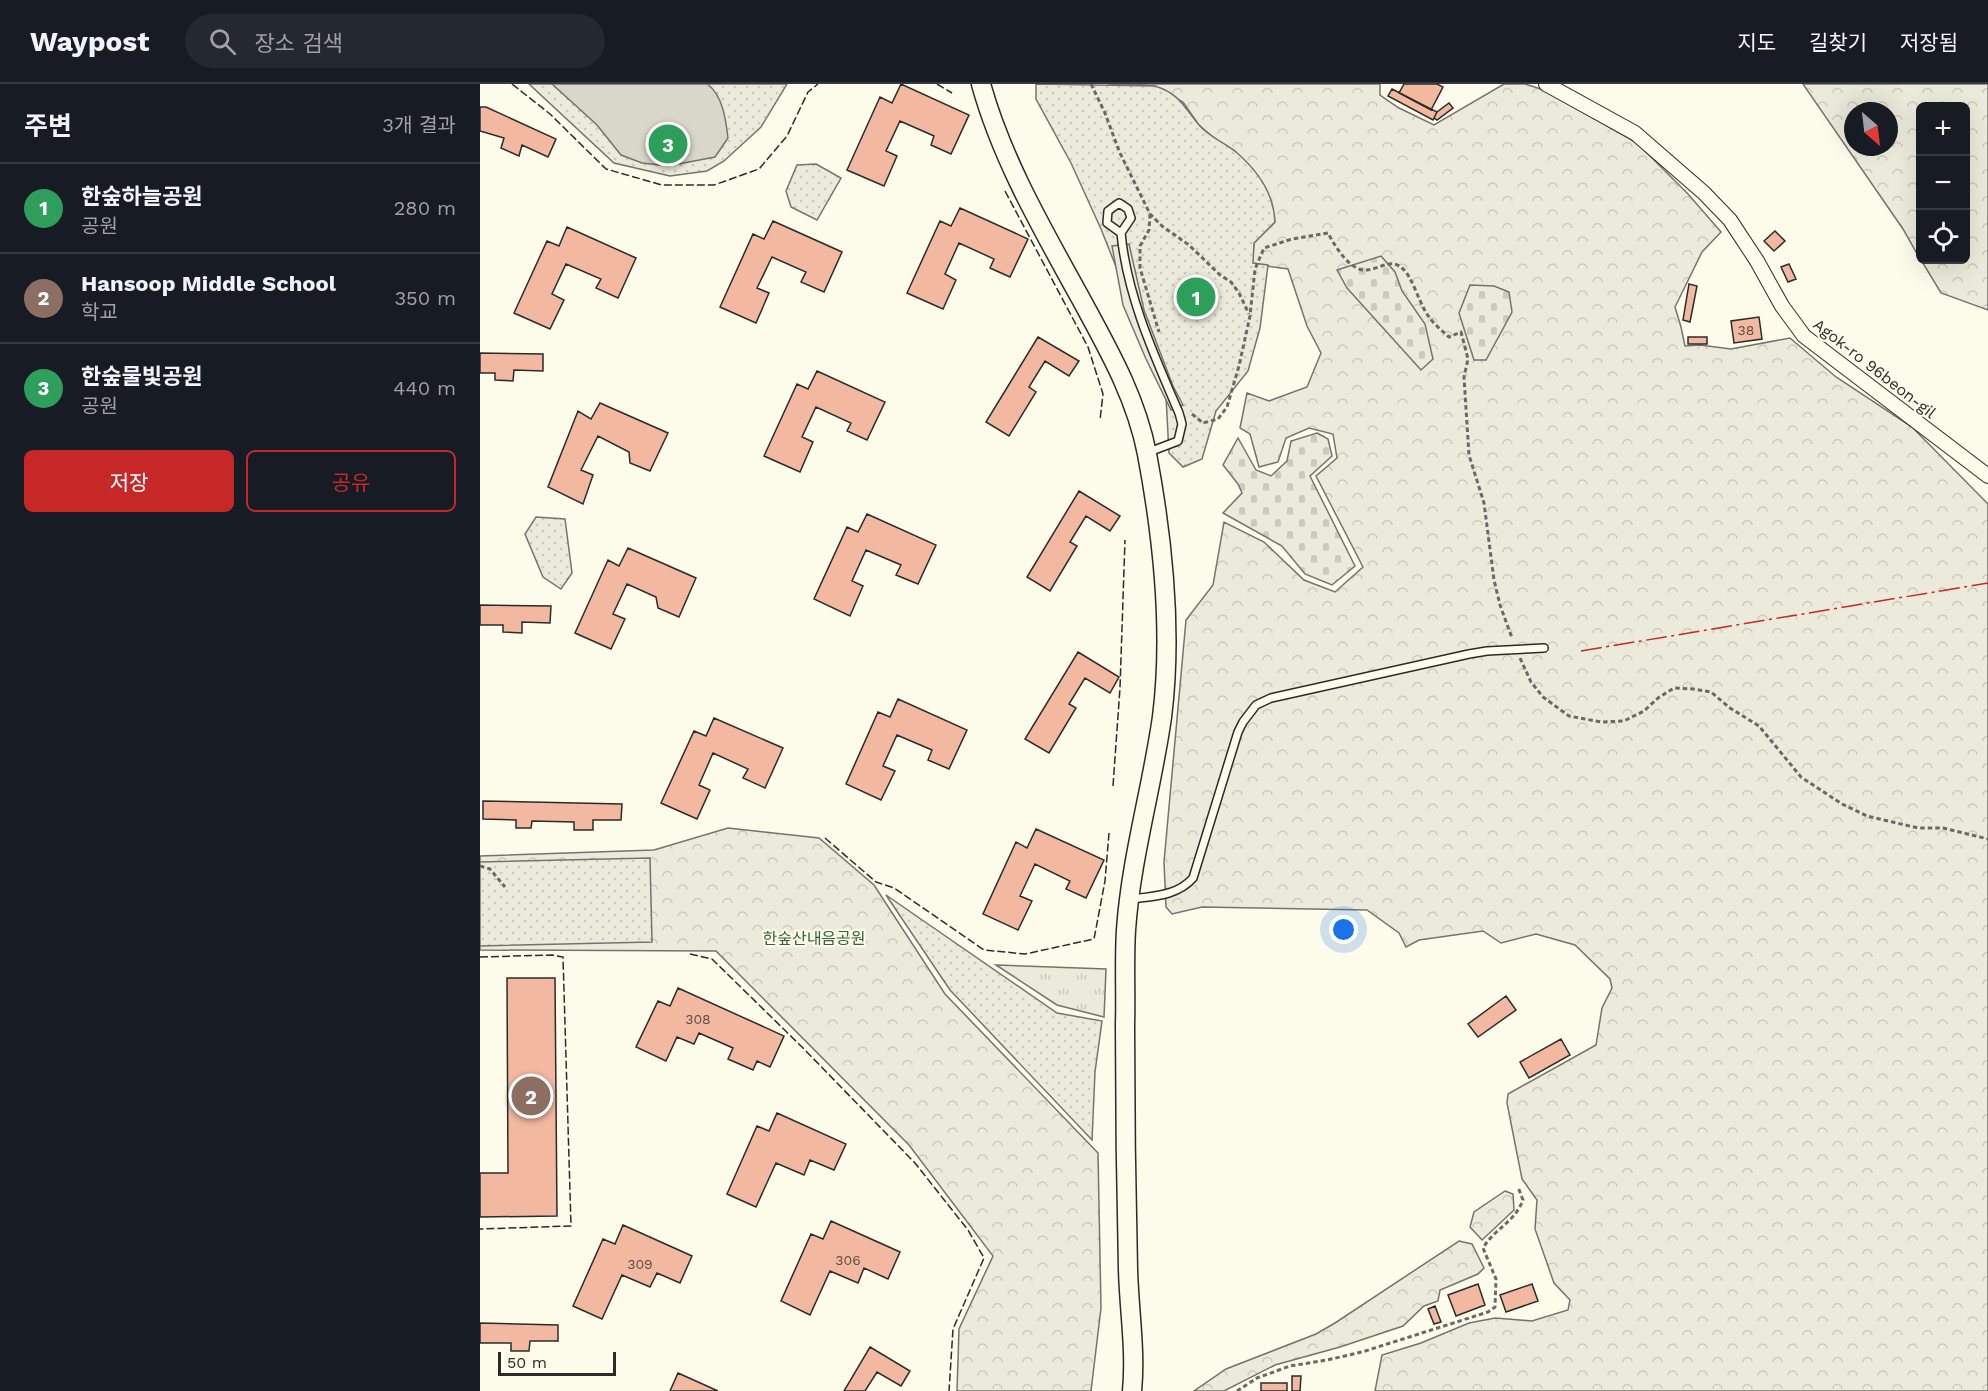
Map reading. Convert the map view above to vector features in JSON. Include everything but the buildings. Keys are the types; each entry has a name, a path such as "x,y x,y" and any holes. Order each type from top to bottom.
{"street":[{"path":"981,84 1000,140 1038,222 1127,386 1147,453 1164,584 1166,670 1158,742 1129,899 1126,931 1125,1134 1129,1304 1133,1359 1132,1391"},
{"name":"Agok-ro 96beon-gil","path":"1546,84 1635,132 1704,193 1730,220 1757,261 1782,306 1804,336 1988,476"}],"lane":[{"path":"1120,233 1124,263 1137,309 1182,424 1178,441 1147,453"},
{"path":"1129,899 1170,894 1188,884 1193,878 1238,732 1256,705 1287,694 1469,654 1544,648"}],"path":[{"path":"1091,84 1119,151 1150,214 1231,282 1250,316"},
{"path":"1150,214 1149,230 1140,246 1140,268 1162,341"},
{"path":"1189,407 1193,416 1203,423 1218,418 1227,407 1250,316 1255,269 1264,248 1292,239 1328,233 1355,268 1366,271 1395,264 1404,269 1429,318 1449,337 1461,332 1468,359 1464,377 1469,454 1484,503 1494,580 1516,650 1531,682 1543,697 1569,716 1601,722 1624,721 1644,711 1674,688 1711,692 1730,708 1759,726 1801,777 1842,804 1867,816 1918,828 1943,828 1988,839"},
{"path":"480,866 490,869 505,887"},
{"path":"1237,1391 1257,1378 1290,1366 1362,1352 1488,1312 1495,1307 1496,1279 1483,1248 1488,1240 1518,1213 1523,1200 1518,1187"}],"green space":[{"path":"529,84 787,84 761,127 724,161 707,171 670,176 614,163"},
{"path":"1036,84 1155,86 1163,89 1180,101 1203,129 1244,159 1268,192 1275,222 1254,243 1253,263 1268,265 1260,328 1248,371 1216,411 1202,459 1183,467 1169,453 1166,397 1146,342 1101,229 1071,163 1036,99"},
{"path":"1107,84 1380,84 1380,95 1399,108 1434,125 1504,84 1525,84 1544,90 1637,143 1688,194 1721,232 1702,252 1675,307 1685,346 1700,345 1731,349 1790,338 1836,377 1912,427 1988,504 1988,1391 1375,1391 1382,1355 1421,1343 1469,1323 1495,1318 1532,1321 1568,1310 1570,1300 1554,1283 1535,1229 1537,1200 1522,1179 1507,1103 1508,1094 1596,1045 1602,1008 1612,988 1610,979 1575,945 1536,934 1501,943 1483,931 1419,940 1406,947 1399,933 1367,910 1202,907 1172,914 1166,907 1164,862 1186,620 1213,585 1224,522 1264,542 1304,580 1335,592 1363,567 1316,476 1337,458 1333,434 1309,428 1286,438 1278,462 1259,467 1250,434 1240,428 1247,393 1269,401 1307,387 1321,353 1307,326 1288,269 1252,264 1254,243 1275,222 1235,151 1215,139 1199,125 1183,102 1155,86"},
{"path":"1803,84 1988,84 1988,310 1941,293 1923,264 1970,264 1970,102 1916,102 1916,252 1853,156 1898,156 1898,102 1844,102 1844,143"},
{"path":"816,164 841,178 817,220 791,207 786,191 797,165"},
{"path":"1381,256 1395,272 1402,291 1425,324 1433,359 1421,370 1347,288 1337,270"},
{"path":"1470,285 1494,286 1509,292 1512,312 1486,360 1474,360 1459,313"},
{"path":"1317,433 1328,439 1332,456 1310,476 1355,566 1332,585 1305,574 1282,546 1223,513 1242,493 1223,465 1238,438 1256,470 1271,476 1287,461 1291,441"},
{"path":"536,517 565,519 572,573 561,589 543,577 525,534"},
{"name":"한숲산내음공원","path":"728,828 819,838 874,885 945,994 1098,1153 1101,1308 1091,1391 957,1391 959,1329 993,1256 909,1145 716,951 480,950 480,856 654,850"},
{"path":"650,858 652,942 480,946 480,862"},
{"path":"886,895 1057,1013 1102,1021 1095,1072 1092,1140 950,990"},
{"path":"996,965 1106,969 1104,1017 1057,1005"},
{"path":"1505,1191 1513,1194 1514,1210 1482,1240 1470,1227 1474,1212"},
{"path":"1459,1241 1472,1244 1484,1268 1478,1274 1440,1290 1438,1301 1424,1306 1403,1326 1275,1365 1224,1391 1194,1391 1226,1369 1316,1334"}],"shaded area":[{"path":"552,84 707,84 720,101 728,138 715,157 668,166 642,163 621,155 597,125"},
{"path":"1129,244 1144,310 1173,386 1183,405 1171,410 1123,305 1112,246"}],"fence":[{"path":"512,84 550,114 606,169 662,185 714,185 759,169 787,136 808,92 818,84"},
{"path":"937,84 952,93"},
{"path":"1005,191 1088,347 1103,394 1100,420"},
{"path":"1113,786 1120,688 1125,540"},
{"path":"825,838 876,882 894,888 984,950 1025,954 1094,939 1105,881 1109,833"},
{"path":"690,954 712,959 802,1047 915,1163 968,1230 984,1258 953,1329 949,1391"},
{"path":"480,957 552,955 563,957 571,1226 480,1229"}],"power":[{"path":"1581,651 1988,583"}],"place":[{"name":"한숲물빛공원","path":"668,144"},
{"name":"한숲하늘공원","path":"1196,297"},
{"name":"Hansoop Middle School","path":"531,1096"}]}
